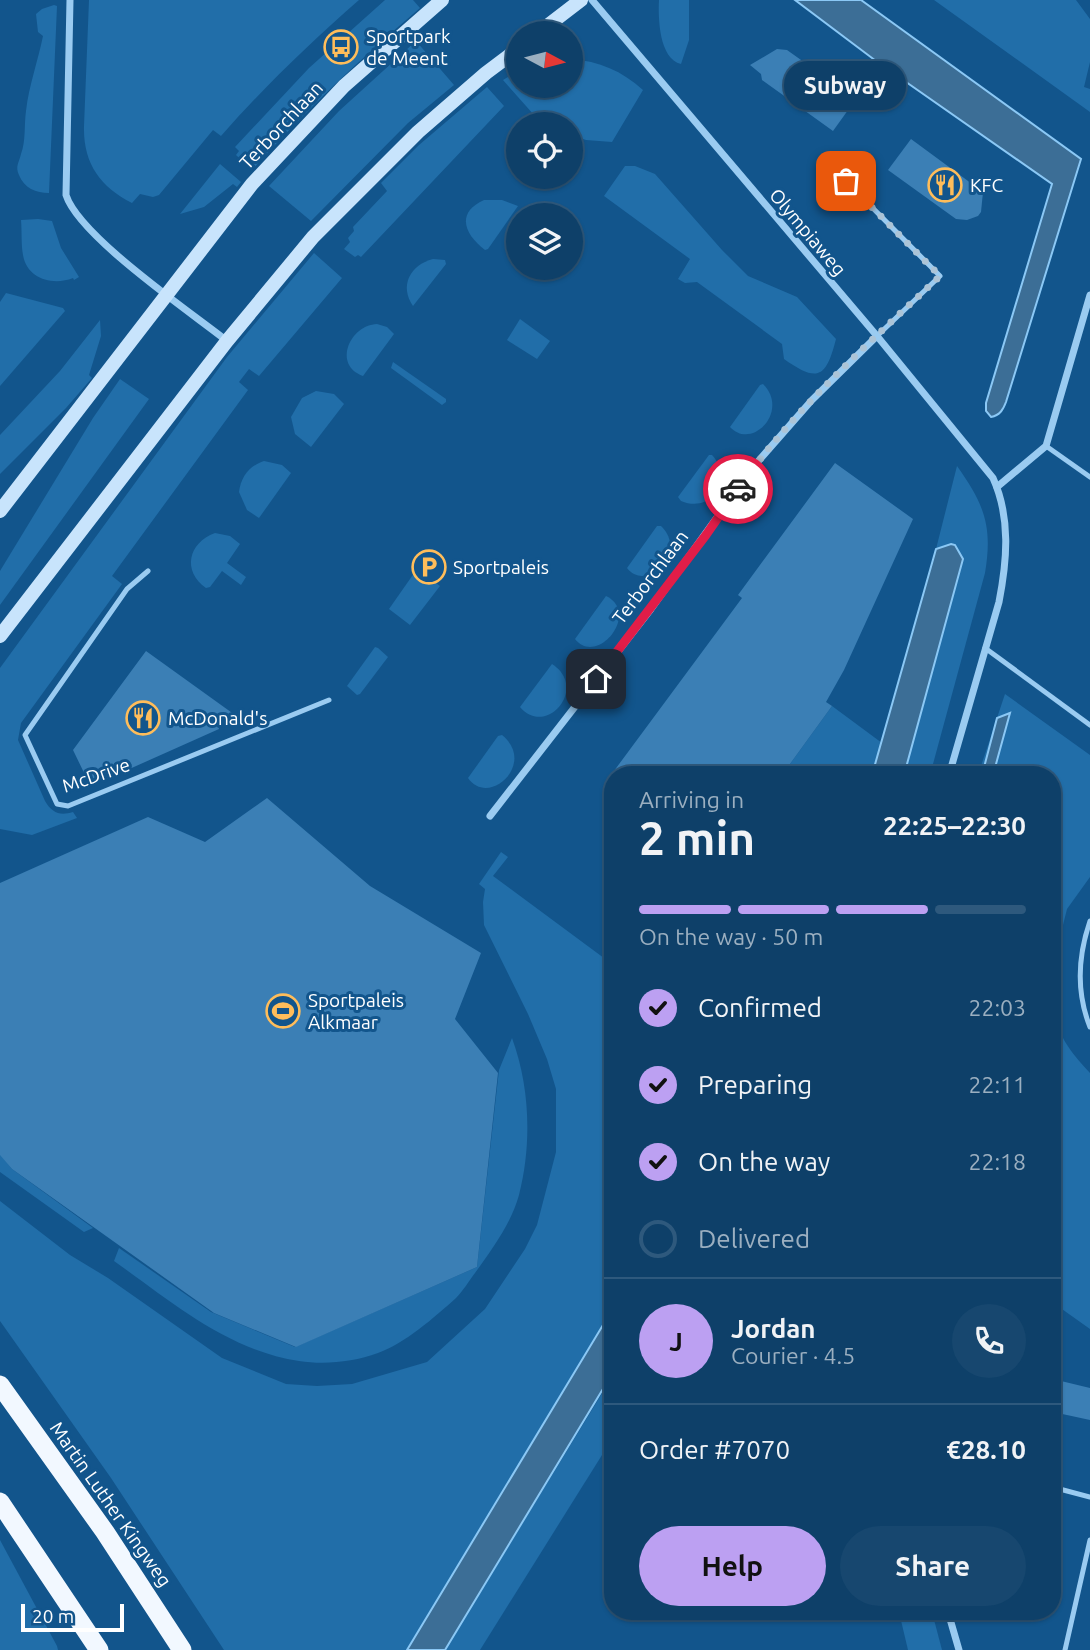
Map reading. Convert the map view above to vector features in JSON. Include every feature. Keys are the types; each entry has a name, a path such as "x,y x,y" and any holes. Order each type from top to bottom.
{"highway":[{"name":"Martin Luther Kingweg","path":"0,1385 105,1532 182,1650"},
{"path":"0,1502 99,1650"}],"main road":[{"name":"Terborchlaan","path":"0,510 252,184 344,86 442,0"},
{"path":"554,21 581,0"},
{"path":"0,636 227,341 313,237 370,178 428,124 506,58"}],"street":[{"path":"70,0 66,195 69,204 89,230 227,341"},
{"name":"Olympiaweg","path":"592,0 877,337 985,468 997,487 1004,515 1006,564 999,602 952,766"},
{"path":"997,487 1046,446 1090,295"},
{"name":"Terborchlaan","path":"490,816 651,608 754,466 812,400 877,337"},
{"path":"950,1620 959,1650"}],"lane":[{"path":"846,181 940,276 877,337"},
{"path":"1046,446 1090,477"},
{"name":"McDrive","path":"148,571 127,589 25,735 57,804 68,806 329,700"},
{"path":"985,648 1090,725"},
{"path":"1090,921 1083,942 1079,981 1090,1027"},
{"path":"1061,1490 1090,1497"},
{"path":"1065,1650 1090,1540"}],"shaded area":[{"path":"89,0 359,0 288,66 221,136 213,130 159,195 153,197 140,194 132,203 102,181 90,162 84,139"},
{"path":"385,0 413,0 420,8 333,86 252,170 236,155 239,151 235,147 309,68"},
{"path":"659,0 689,0 689,40 681,64 674,61 664,46"},
{"path":"795,0 861,0 1081,159 1006,402 997,415 991,417 986,411 986,403 1052,184 876,61"},
{"path":"934,0 1076,0 1090,19 1090,62 1084,87 1090,89 1090,112"},
{"path":"57,6 49,193 35,191 27,186 21,180 17,167 24,144 29,92 43,36 38,32 36,14"},
{"path":"416,41 454,85 408,123 311,221 269,186 339,111"},
{"path":"583,61 610,68 643,90 612,142 583,139 583,112 531,112 519,98 583,98"},
{"path":"487,87 504,106 361,257 355,257 344,249 350,242 348,238 354,231 353,227 387,191 381,183 419,145"},
{"path":"220,164 241,182 237,187 233,184 204,207 180,214"},
{"path":"625,166 635,166 655,174 748,276 797,297 836,339 824,369 813,374 796,367 784,359 782,344 697,282 685,283 678,279 690,259 604,196"},
{"path":"484,200 510,203 506,203 506,223 485,250 472,238 466,224 469,211"},
{"path":"21,220 52,221 61,248 79,277 74,280 49,281 35,275 25,263"},
{"path":"314,253 342,278 259,376 249,369 239,382 248,390 112,576 122,584 21,723 18,740 45,801 54,811 64,814 73,812 77,818 32,835 0,829 0,668 227,357"},
{"path":"433,259 445,260 446,264 413,306 407,291 409,277 418,266"},
{"path":"6,293 63,308 65,311 0,386 0,302"},
{"path":"520,319 550,341 537,359 507,340"},
{"path":"100,320 101,336 89,375 92,378 0,474 0,435 60,371"},
{"path":"377,324 387,327 394,334 363,376 354,371 348,363 348,346 359,331"},
{"path":"393,362 446,399 446,402 442,405 391,368"},
{"path":"120,379 149,399 0,605 0,571 93,418"},
{"path":"763,384 770,395 770,416 765,425 757,431 739,433 730,427"},
{"path":"316,391 334,394 344,404 311,447 295,434 291,417 302,398"},
{"path":"709,455 712,455 718,464 721,474 716,492 702,503 681,501 678,497"},
{"path":"264,461 282,465 291,473 259,518 247,510 239,492 247,473"},
{"path":"957,466 974,492 984,516 988,542 985,573 932,766 906,766 963,559 951,544 936,549"},
{"path":"657,526 661,526 668,537 668,558 653,573 644,576 635,574 627,568"},
{"path":"215,533 230,536 240,544 227,563 246,577 241,585 222,571 210,587 206,588 193,574 191,558 194,550 199,543"},
{"path":"955,545 963,559 906,766 875,766 936,549"},
{"path":"417,569 440,586 410,625 389,609"},
{"path":"606,596 616,604 619,614 617,624 604,642 584,646 575,639"},
{"path":"375,647 388,657 357,695 347,686"},
{"path":"552,664 562,674 566,685 565,696 560,706 551,713 541,717 530,715 520,707"},
{"path":"1005,694 1090,755 1090,877 1067,909 1061,933 1061,766 981,766"},
{"path":"832,706 882,743 875,766 789,766"},
{"path":"1010,713 995,766 984,766 997,718"},
{"path":"502,735 511,746 514,758 512,769 497,785 487,788 477,786 468,778 498,736"},
{"path":"501,852 508,857 493,876 604,958 604,1323 407,1650 224,1650 111,1478 0,1321 0,1201 70,1255 108,1278 222,1358 286,1384 352,1384 427,1362 485,1309 525,1249 537,1225 556,1152 556,1089 528,1014 484,925 485,889 479,884"},
{"path":"1061,1033 1070,1050 1090,1073 1090,1329 1061,1308"},
{"path":"512,1038 523,1076 527,1116 526,1156 516,1206 488,1255 459,1295 409,1337 388,1349 339,1362 299,1361 273,1355 224,1335 201,1322 114,1261 119,1248 211,1312 295,1347 477,1267 499,1070"},
{"path":"0,1154 12,1169 93,1228 84,1232 0,1172"},
{"path":"604,1323 604,1387 445,1650 407,1650"},
{"path":"604,1390 604,1452 480,1650 445,1650"},
{"path":"0,1540 57,1646 58,1650 0,1650"},
{"path":"901,1620 934,1620 942,1650 908,1650"}],"building":[{"path":"777,49 787,50 856,99 833,131 762,80 761,74 750,65"},
{"path":"911,139 983,192 981,212 978,216 967,220 956,219 888,170"},
{"path":"835,463 913,519 844,670 826,702 832,706 789,766 618,766 742,598 738,595"},
{"path":"146,651 235,715 217,723 219,729 107,779 105,773 88,781 73,750"},
{"path":"267,798 370,886 481,953 455,1019 498,1073 477,1267 296,1347 214,1313 12,1169 0,1155 0,883 148,817 205,842"},
{"path":"1061,1381 1090,1388 1090,1420 1061,1414"}],"way so far":[{"path":"738,489 754,466 812,400 940,276 846,181"}],"place":[{"name":"Sportpark de Meent","path":"341,47"},
{"name":"Subway","path":"846,181"},
{"name":"KFC","path":"945,185"},
{"name":"Sportpaleis","path":"429,567"},
{"name":"McDonald's","path":"143,718"},
{"name":"Sportpaleis Alkmaar","path":"283,1011"}],"route":[{"path":"596,679 738,489"}]}
